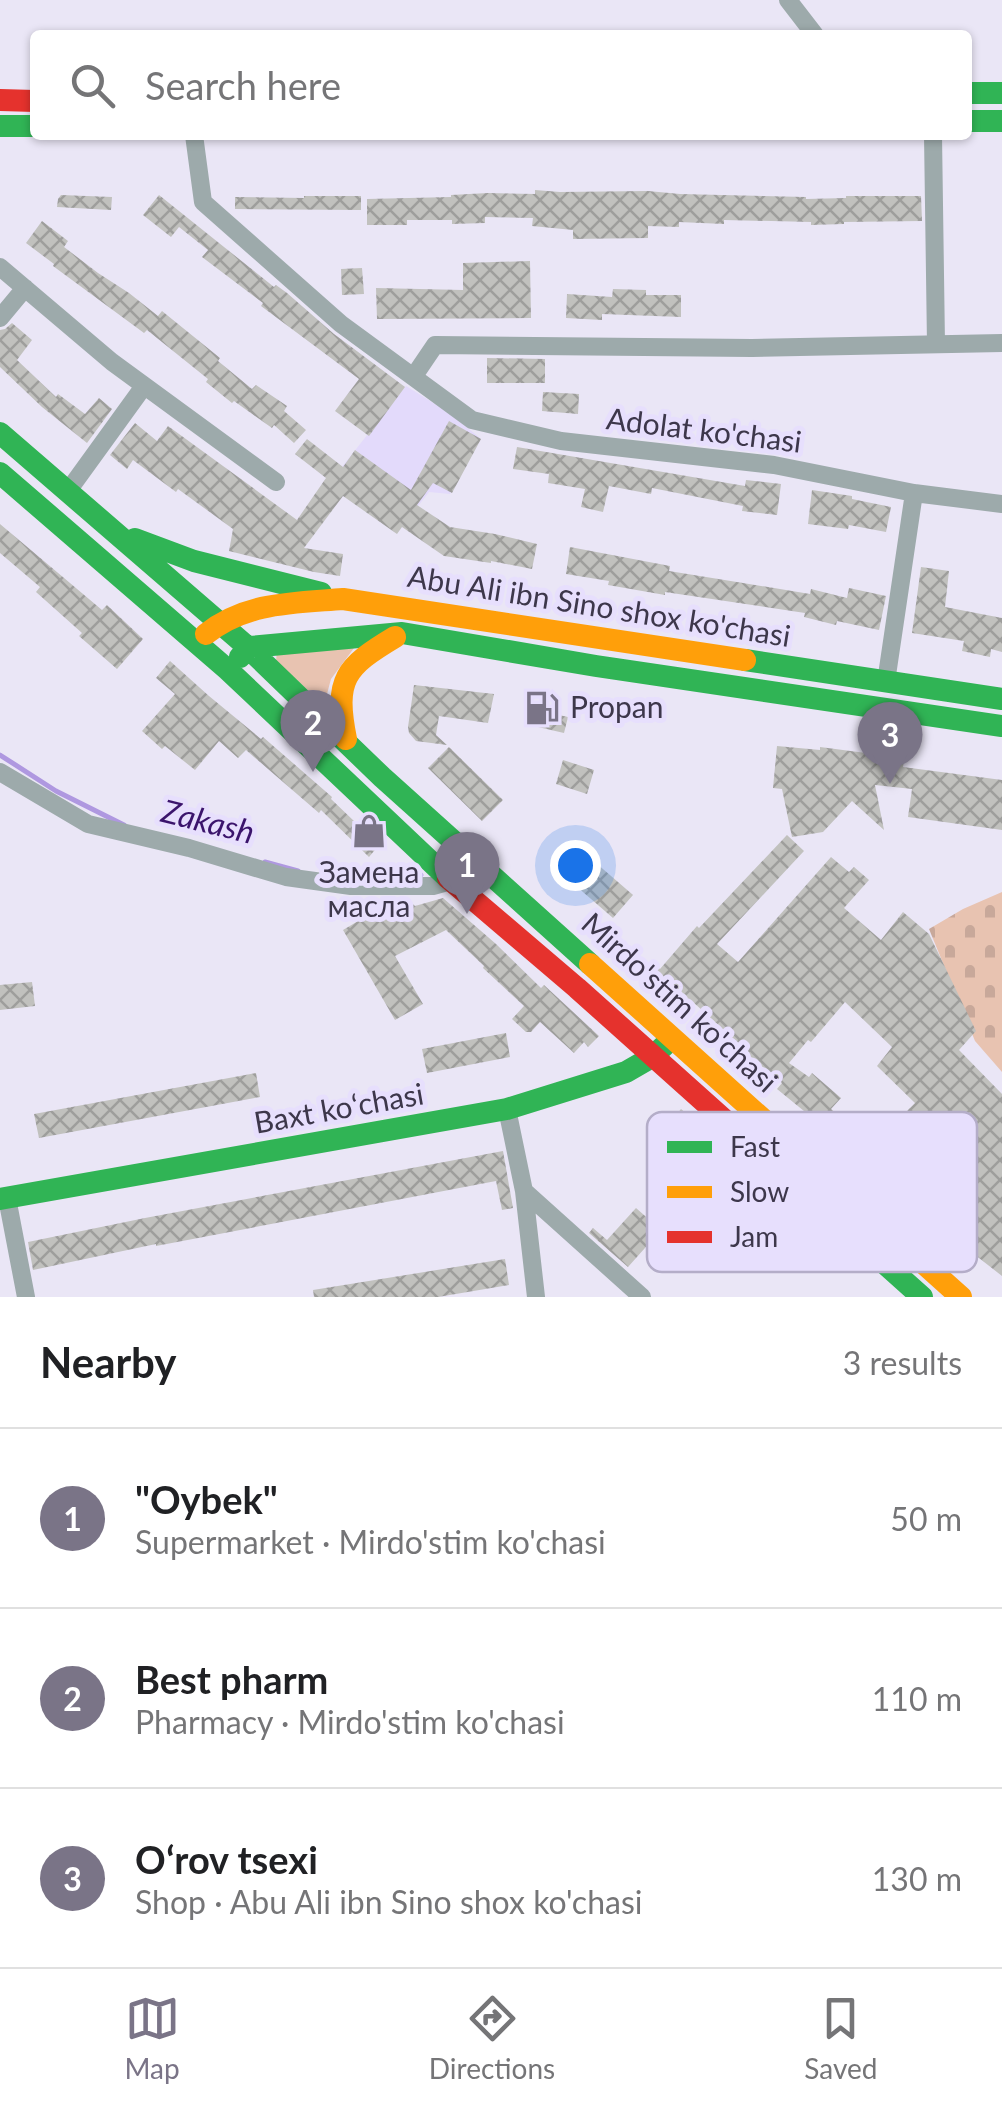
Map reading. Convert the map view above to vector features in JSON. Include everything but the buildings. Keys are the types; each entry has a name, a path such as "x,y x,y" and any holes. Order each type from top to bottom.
{"main road":[{"path":"972,93 1002,93"},
{"path":"0,100 30,101"},
{"path":"972,120 1002,121"},
{"path":"0,126 30,126"},
{"name":"Mirdo'stim ko'chasi","path":"0,433 250,647 382,777 756,1112"},
{"name":"Mirdo'stim ko'chasi","path":"0,473 228,670 451,881 714,1112"},
{"path":"113,530 194,561 343,599"},
{"name":"Abu Ali ibn Sino shox ko'chasi","path":"197,644 219,622 247,609 343,599 1002,699"},
{"path":"346,739 341,710 347,674 368,653 402,633"},
{"name":"Abu Ali ibn Sino shox ko'chasi","path":"250,647 402,633 1002,726"},
{"path":"228,670 250,647"},
{"name":"Baxt koʻchasi","path":"3,1198 508,1110 626,1072 652,1057 673,1037"},
{"name":"Mirdo'stim ko'chasi","path":"894,1272 922,1297"},
{"name":"Mirdo'stim ko'chasi","path":"933,1272 961,1297"}],"street":[{"path":"788,0 811,30"},
{"name":"Adolat ko'chasi","path":"195,140 203,202 342,324 472,420 562,440 774,466 914,493 1002,504"},
{"path":"932,140 936,344"},
{"path":"0,267 112,362 276,482"},
{"path":"0,318 25,288"},
{"path":"414,376 434,345 752,348 1002,343"},
{"path":"68,491 144,386"},
{"path":"886,682 914,493"},
{"path":"0,772 88,824 286,876 351,886 433,886 451,881"},
{"path":"508,1110 524,1190 531,1296"},
{"path":"524,1190 642,1297"},
{"path":"3,1198 26,1297"}],"shaded area":[{"path":"406,386 480,438 450,494 429,492 397,533 330,482"}],"green space":[{"path":"354,648 331,679 324,705 276,661 277,651"},
{"path":"1002,892 1002,1072 975,1041 929,929"}],"waterway":[{"name":"Zakash","path":"0,755 56,791 124,825"},
{"name":"Zakash","path":"265,862 298,871"},
{"name":"Zakash","path":"359,878 421,875"}],"traffic: fast":[{"path":"972,93 1002,93"},
{"path":"972,121 1002,121"},
{"path":"0,126 30,126"},
{"path":"0,433 243,643 382,777 590,964"},
{"path":"0,473 228,670 448,878"},
{"path":"135,539 194,561 321,593"},
{"path":"240,657 250,647 402,633 1002,726"},
{"path":"745,660 1002,699"},
{"path":"0,1199 507,1109 626,1072 666,1044"},
{"path":"894,1272 922,1297"}],"traffic: slow":[{"path":"206,634 221,623 254,610 343,599 745,660"},
{"path":"346,739 342,702 347,677 365,657 395,637"},
{"path":"590,964 755,1112"},
{"path":"933,1272 961,1297"}],"traffic: jam":[{"path":"0,100 30,101"},
{"path":"448,878 716,1112"}],"place":[{"name":"Propan","path":"542,708"},
{"name":"Best pharm","path":"313,772"},
{"name":"Oʻrov tsexi","path":"890,784"},
{"name":"Замена масла","path":"369,831"},
{"name":"\"Oybek\"","path":"467,914"}]}
